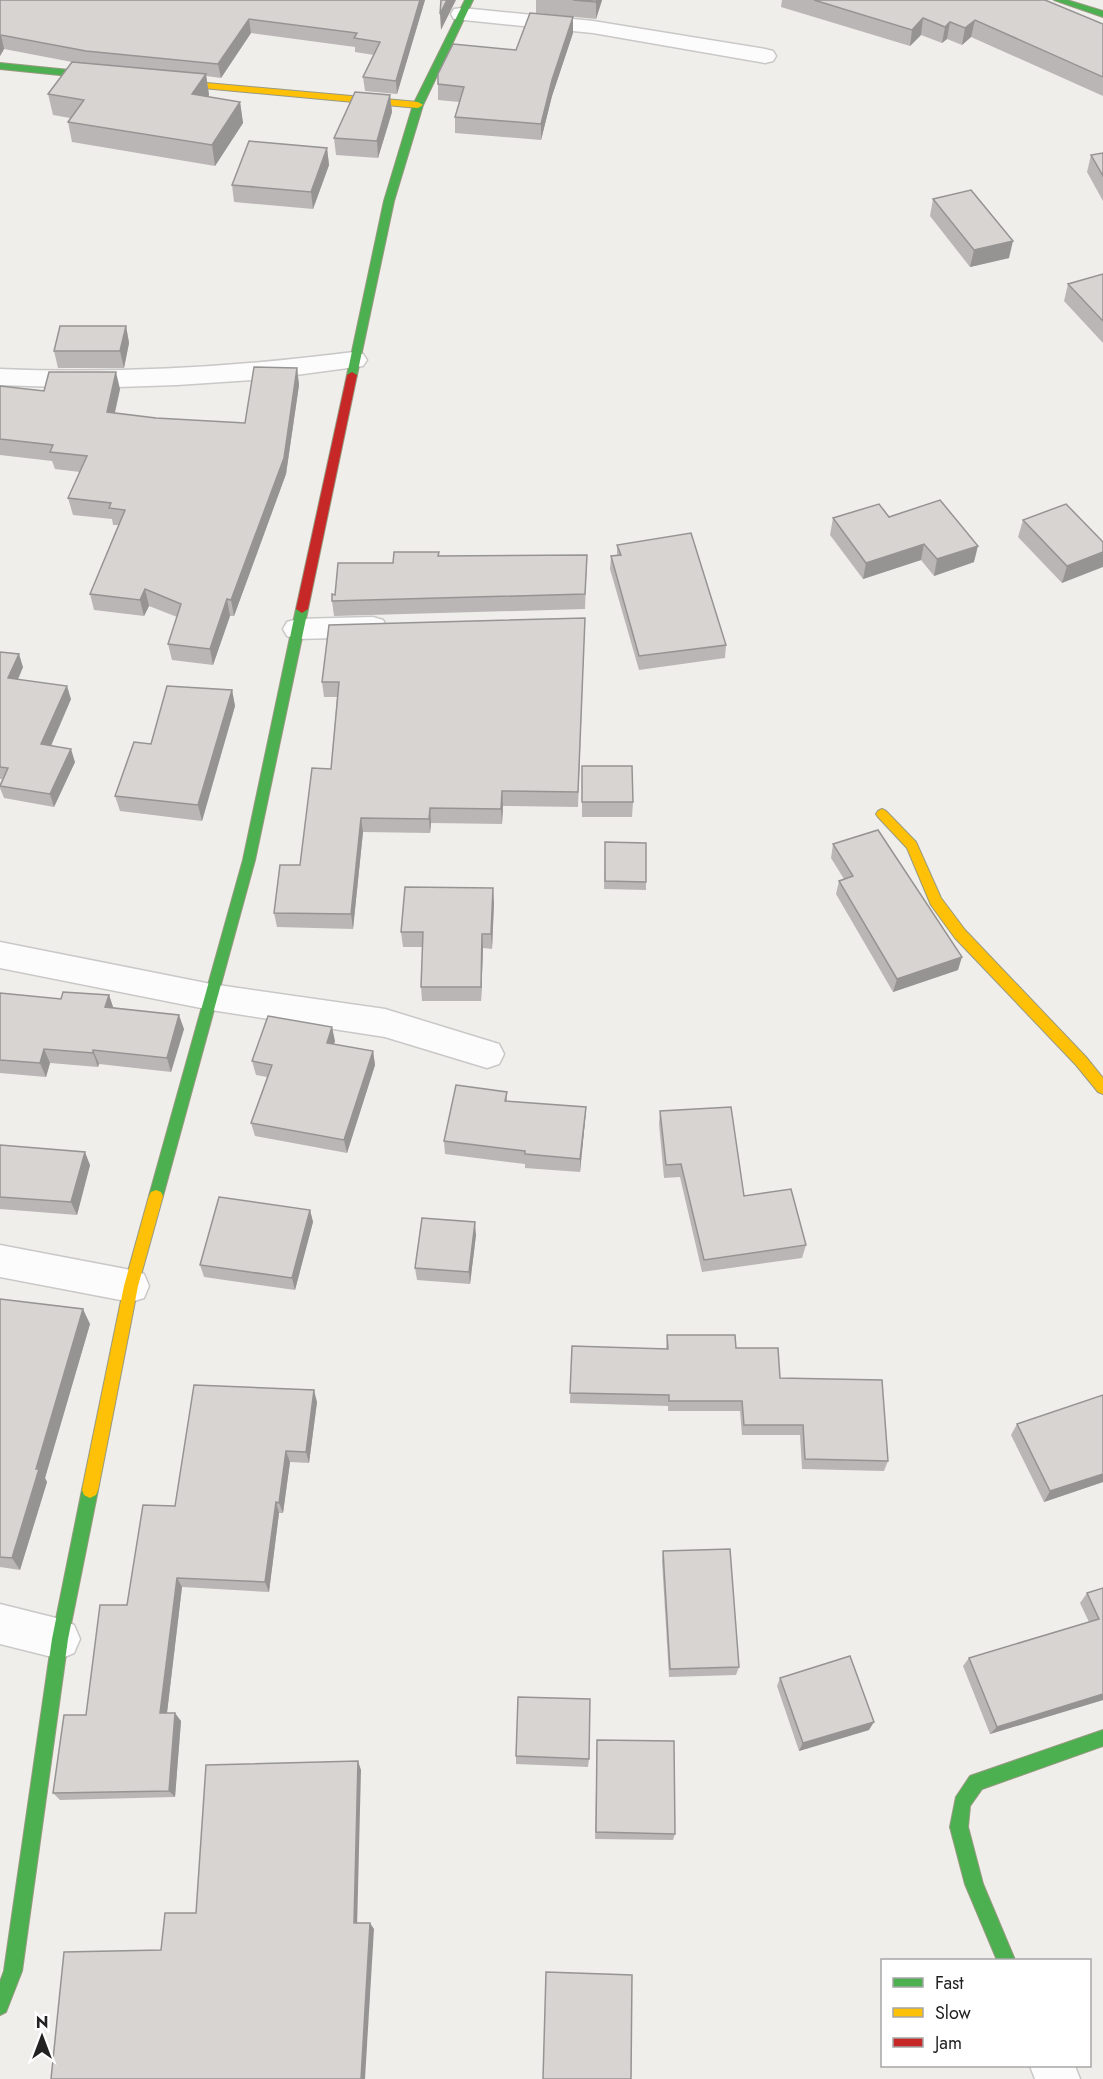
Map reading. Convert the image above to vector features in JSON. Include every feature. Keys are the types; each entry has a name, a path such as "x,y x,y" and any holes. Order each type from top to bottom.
{"street":[{"path":"1058,0 1103,14"},
{"path":"0,2006 13,1971 60,1639 130,1286 249,860 389,201 418,105 465,7 765,56"},
{"path":"1078,7 1103,21"},
{"path":"0,66 128,79"},
{"path":"151,81 418,105"},
{"path":"0,377 182,375 266,371 354,360"},
{"path":"297,629 402,626"},
{"path":"882,814 912,845 936,901 960,934 1081,1061 1103,1088"},
{"path":"0,955 211,998 386,1023 487,1054"},
{"path":"0,1261 130,1286"},
{"path":"0,1624 60,1639"},
{"path":"1006,1959 974,1884 959,1827 962,1803 976,1782 1103,1738"}],"building":[{"path":"0,0 420,0 396,81 363,77 380,42 354,38 357,33 249,19 218,64 86,51 0,36"},
{"path":"441,0 447,0 440,14"},
{"path":"573,0 597,0 596,2"},
{"path":"814,0 1045,0 1103,24 1103,77 975,20 965,28 950,22 945,27 923,18 912,30"},
{"path":"530,13 573,17 552,80 541,124 455,117 464,87 438,84 438,74 453,44 516,50"},
{"path":"72,62 206,74 192,94 240,102 212,145 68,122 84,100 48,94"},
{"path":"355,92 390,95 377,141 334,138"},
{"path":"249,141 327,148 311,192 232,185"},
{"path":"1103,153 1103,176 1091,155"},
{"path":"971,190 1013,241 974,250 933,199"},
{"path":"1103,274 1103,321 1068,284"},
{"path":"60,326 126,326 120,351 54,351"},
{"path":"254,367 297,368 284,458 231,600 227,599 210,649 168,644 181,604 145,589 140,600 90,594 125,510 109,508 111,503 68,498 87,456 50,452 53,445 0,439 0,386 44,391 49,372 116,372 107,412 156,418 245,423"},
{"path":"940,500 978,546 937,559 924,544 866,563 833,518 879,504 889,517"},
{"path":"1066,504 1103,542 1103,552 1067,566 1023,520"},
{"path":"691,533 726,645 639,656 611,556 621,555 617,545"},
{"path":"394,552 439,552 438,556 587,555 585,594 332,601 332,594 335,595 338,563 393,563"},
{"path":"585,618 578,792 502,791 501,809 430,808 429,819 361,818 351,914 274,913 280,865 300,865 312,768 331,769 339,682 322,682 329,625"},
{"path":"0,652 19,654 8,678 67,686 41,744 71,749 50,794 0,786 8,768 0,767"},
{"path":"167,686 232,690 198,805 115,796 134,742 151,744"},
{"path":"582,766 632,766 633,802 582,802"},
{"path":"878,830 962,957 897,979 839,881 853,876 833,844"},
{"path":"605,842 646,843 646,882 605,881"},
{"path":"405,887 493,888 491,934 482,934 481,987 421,987 423,932 401,932"},
{"path":"63,992 109,995 105,1007 179,1015 167,1058 93,1050 93,1053 44,1049 40,1063 0,1060 0,993 61,999"},
{"path":"268,1016 332,1027 327,1043 373,1051 344,1140 251,1123 272,1065 252,1061"},
{"path":"456,1085 507,1092 505,1101 586,1107 580,1159 525,1154 525,1151 444,1141"},
{"path":"731,1107 744,1196 791,1189 806,1245 704,1260 681,1164 666,1165 660,1111"},
{"path":"0,1145 85,1152 71,1202 0,1197"},
{"path":"219,1197 310,1210 292,1278 200,1265"},
{"path":"422,1218 475,1222 469,1272 415,1268"},
{"path":"0,1299 83,1309 12,1558 0,1557"},
{"path":"667,1335 735,1335 736,1348 778,1348 780,1378 882,1380 888,1461 805,1459 803,1425 744,1425 742,1401 669,1401 669,1395 570,1393 572,1346 668,1349"},
{"path":"194,1385 314,1390 306,1452 286,1451 279,1503 276,1502 265,1582 177,1578 160,1713 175,1713 169,1791 53,1793 64,1715 86,1715 100,1605 127,1605 143,1505 175,1506"},
{"path":"1103,1395 1103,1474 1050,1491 1017,1424"},
{"path":"730,1549 739,1667 670,1669 663,1551"},
{"path":"1103,1588 1103,1694 997,1727 969,1658 1099,1619 1087,1593"},
{"path":"850,1656 874,1722 803,1743 780,1678"},
{"path":"518,1697 590,1699 589,1759 516,1756"},
{"path":"597,1740 674,1741 675,1834 596,1832"},
{"path":"358,1761 354,1923 370,1923 361,2079 51,2079 64,1952 161,1950 165,1913 196,1913 206,1765"},
{"path":"546,1972 632,1975 631,2079 543,2079"}],"traffic: fast":[{"path":"352,375 389,201 418,105 469,0"},
{"path":"1058,0 1103,14"},
{"path":"0,66 109,77"},
{"path":"156,1196 249,860 302,609"},
{"path":"0,2006 13,1971 60,1639 90,1490"},
{"path":"1006,1959 974,1884 959,1827 962,1803 976,1782 1103,1738"}],"traffic: slow":[{"path":"163,82 418,105"},
{"path":"882,814 912,845 936,901 960,934 1081,1061 1103,1088"},
{"path":"90,1490 131,1286 156,1196"}],"traffic: jam":[{"path":"302,609 352,375"}]}
